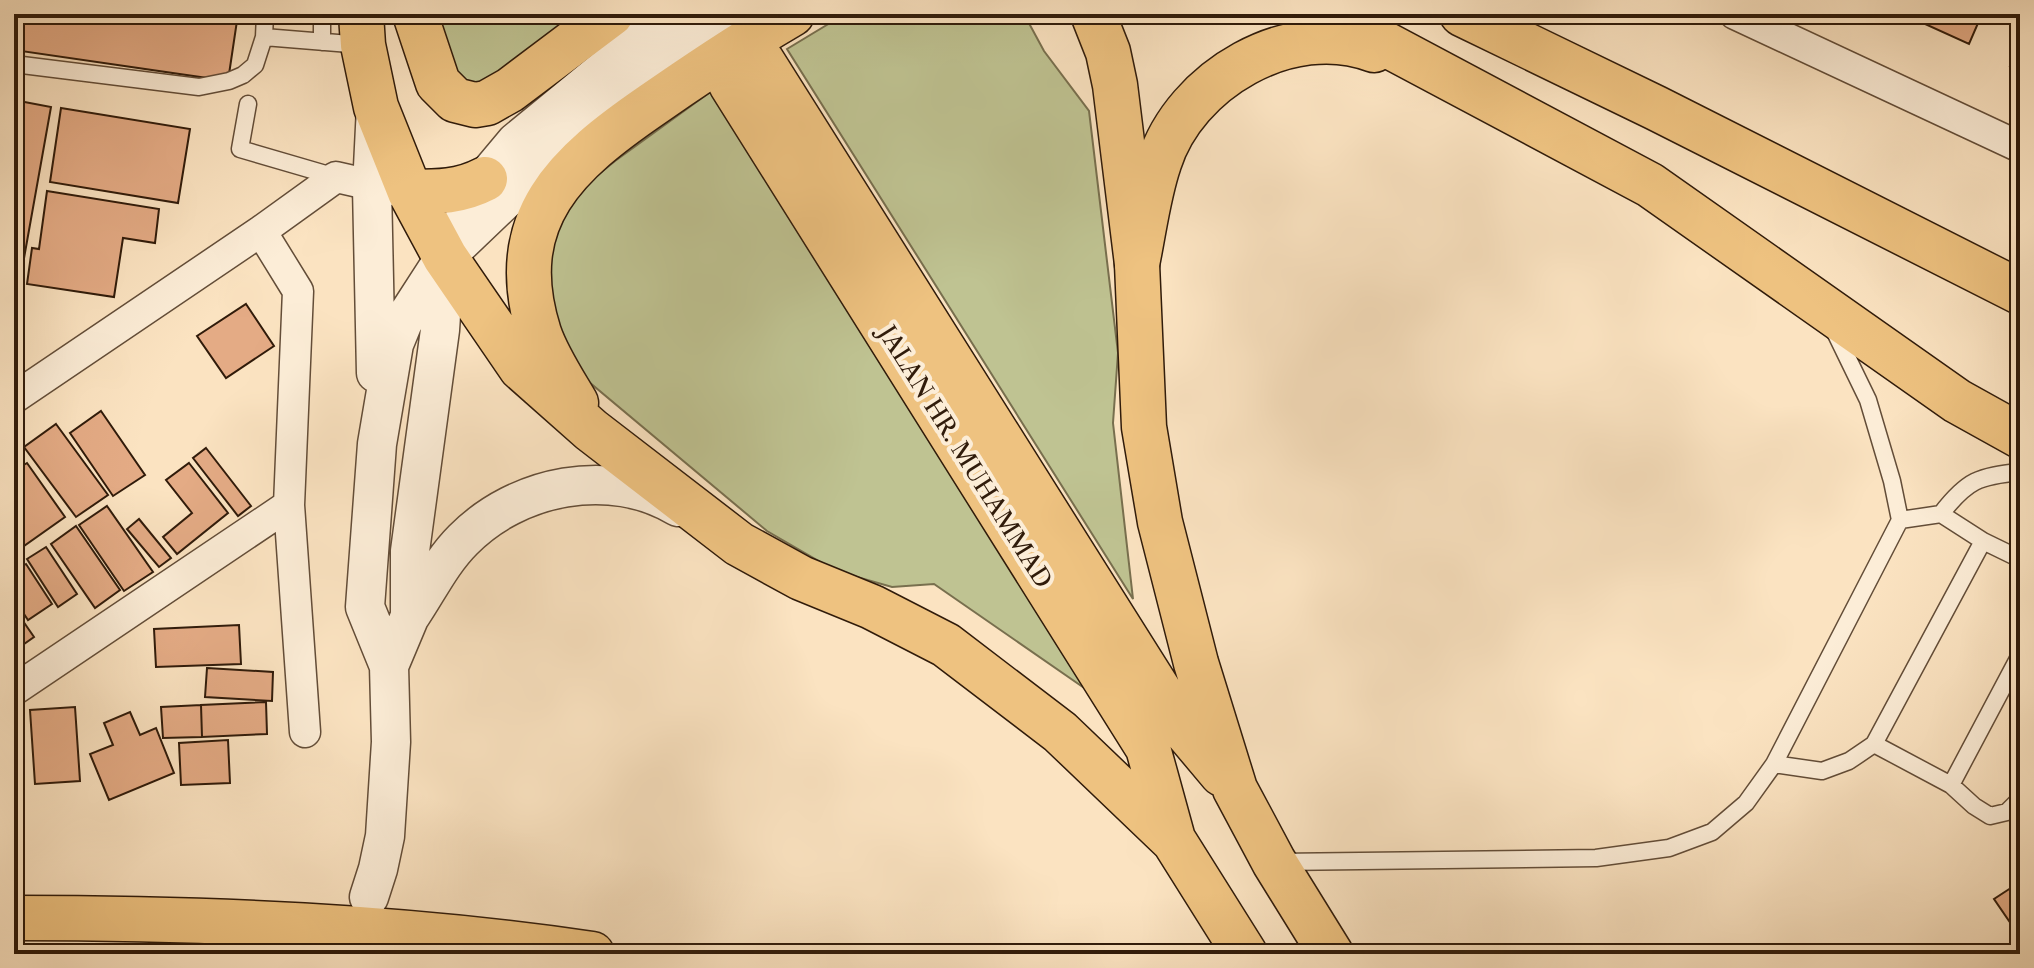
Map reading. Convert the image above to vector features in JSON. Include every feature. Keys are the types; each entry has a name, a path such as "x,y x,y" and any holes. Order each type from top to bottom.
{"main road":[{"path":"415,14 438,83 455,100 475,105 487,103 510,90 611,14"},
{"path":"591,430 539,335 528,273 538,217 566,176 605,139 735,48 792,14"},
{"path":"1082,14 1115,85"},
{"path":"1093,14 1108,52 1115,85 1137,264 1144,427 1160,522 1196,663 1235,789 1274,862 1331,954"},
{"path":"1329,14 1650,185 1957,401 2020,436"},
{"path":"1462,14 2020,292"},
{"path":"349,34 376,107 373,185 445,257 521,368 591,430 739,544 801,578 872,607 946,645 1060,732 1174,841 1245,954"},
{"path":"1137,264 1159,161 1184,113 1237,67 1274,49 1308,42 1362,46 1451,79"},
{"name":"JALAN HR. MUHAMMAD","path":"1174,841 1148,748 746,72 1180,724 1235,789"},
{"path":"373,185 450,192 468,188 485,179"},
{"path":"14,918 324,926 486,939 592,954"}],"street":[{"path":"377,444 394,344 403,322 445,257 485,179 516,142 672,14"},
{"path":"410,616 410,551 440,330 445,257 596,113 727,14"},
{"path":"1735,14 2020,147"},
{"path":"14,398 261,231 373,185 377,444 365,607 389,666 391,742 385,836 369,897"},
{"path":"261,231 298,291 289,505 305,732"},
{"path":"389,666 410,616 448,557 480,524 525,497 547,490 595,486 642,492 671,503 739,544"},
{"path":"14,690 289,505"}],"lane":[{"path":"14,64 199,87 229,81 255,65 264,37 265,14"},
{"path":"322,14 349,34"},
{"path":"264,37 349,34"},
{"path":"248,104 240,149 373,185"},
{"path":"1274,862 1596,858 1669,848 1712,832 1746,803 1774,764 1900,520 1868,400 1821,306"},
{"path":"1941,514 1956,494 1983,476 2020,472"},
{"path":"1900,520 1941,514 1983,541 2020,559"},
{"path":"1774,764 1822,771 1849,761 1874,744 1983,541"},
{"path":"1951,785 2020,655"},
{"path":"1874,744 1951,785 1990,816 2007,812 2020,799"}],"green space":[{"path":"435,14 599,14 454,98"},
{"path":"845,14 1024,14 1044,51 1089,111 1118,353 1113,423 1133,599 787,49"},
{"path":"713,90 1090,692 934,584 892,587 836,571 767,531 558,356 541,322 559,207 615,161"}],"building":[{"path":"14,14 238,14 228,81 14,50"},
{"path":"1929,14 1982,14 1969,44 1925,24"},
{"path":"2020,43 2020,70 2010,66"},
{"path":"14,100 51,107 21,275 14,274"},
{"path":"61,108 190,129 178,203 50,182"},
{"path":"47,191 159,209 155,243 123,238 114,297 27,284 32,248 39,249"},
{"path":"246,304 274,346 226,378 197,336"},
{"path":"101,411 145,475 113,496 70,433"},
{"path":"56,424 108,495 76,517 24,447"},
{"path":"206,448 251,506 238,516 193,458"},
{"path":"27,463 65,517 14,553 14,471"},
{"path":"189,463 228,513 177,554 163,537 192,513 166,480"},
{"path":"107,506 153,572 124,591 79,525"},
{"path":"139,519 171,558 159,567 127,529"},
{"path":"76,526 120,590 95,608 51,544"},
{"path":"46,547 77,594 58,607 27,559"},
{"path":"26,564 52,604 28,620 14,599 14,571"},
{"path":"14,608 34,637 14,651"},
{"path":"239,625 241,664 156,667 154,629"},
{"path":"207,668 273,672 272,701 205,697"},
{"path":"266,702 267,734 202,737 201,705"},
{"path":"201,705 202,737 163,738 161,707"},
{"path":"75,707 80,781 35,784 30,710"},
{"path":"130,712 140,735 156,728 174,773 109,800 90,754 113,745 104,723"},
{"path":"228,740 230,783 181,785 179,743"},
{"path":"2020,882 2020,937 1994,899"}]}
